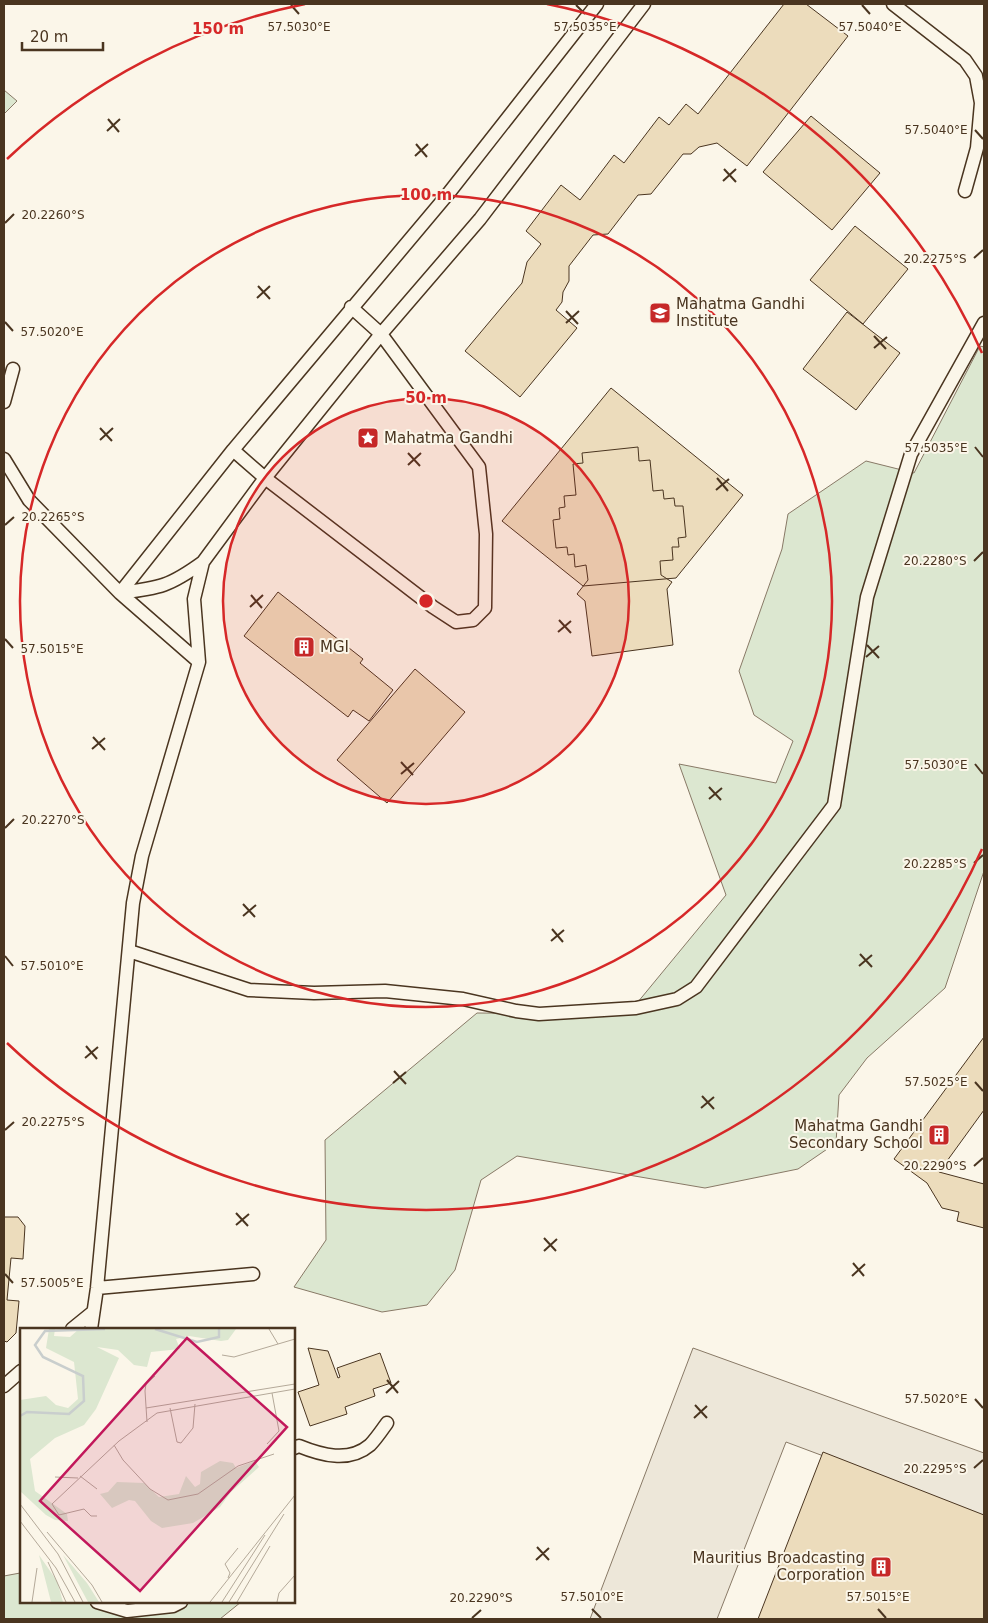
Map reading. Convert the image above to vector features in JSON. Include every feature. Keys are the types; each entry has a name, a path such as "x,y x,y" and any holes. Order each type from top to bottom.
{"lane":[{"path":"120,593 233,450 351,307 448,194 597,4"},
{"path":"120,593 158,588 180,579 202,562 265,478 381,334 480,219 644,4"},
{"path":"893,4 965,60 976,76 981,104 977,148 965,191"},
{"path":"233,450 265,478 433,607 456,622 473,620 485,608 486,534 479,467 381,334 351,307"},
{"path":"130,951 249,990 314,993 385,991 463,999 516,1011 539,1014 636,1008 686,995 696,987 834,805 867,596 911,454 984,323"},
{"path":"4,402 13,369"},
{"path":"4,459 29,500 120,593 199,662"},
{"path":"91,1328 97,1288 133,903 142,856 199,662 194,599 202,562"},
{"path":"97,1288 253,1274"},
{"path":"73,1328 93,1312"},
{"path":"4,1386 20,1373"},
{"path":"295,1448 299,1446 323,1455 353,1455 370,1445 387,1423"},
{"path":"99,1603 127,1611 173,1606 179,1603"}],"green space":[{"path":"4,90 17,101 4,114"},
{"path":"980,346 984,347 984,871 945,988 867,1058 839,1095 836,1143 798,1169 705,1188 517,1156 481,1180 455,1270 427,1305 382,1312 294,1287 326,1240 325,1140 477,1013 628,1014 726,895 679,764 776,783 793,741 754,715 739,671 782,549 788,514 866,461 914,473"},
{"path":"20,1573 20,1603 240,1603 220,1619 4,1619 4,1576"}],"shaded area":[{"path":"693,1348 984,1453 984,1516 786,1442 717,1619 590,1619"}],"building":[{"path":"784,4 806,4 848,36 747,166 717,143 699,147 691,154 683,154 651,194 638,195 608,234 593,235 569,266 569,281 563,292 562,302 556,310 577,328 520,397 465,351 522,283 527,262 541,244 526,231 561,185 580,200 614,155 624,163 659,117 669,125 686,104 698,114"},
{"path":"811,116 880,173 832,230 763,172"},
{"path":"855,226 908,269 863,324 810,280"},
{"path":"847,312 900,353 856,410 803,369"},
{"path":"611,388 743,495 676,578 583,586 502,521"},
{"path":"638,447 639,461 650,460 653,491 663,490 664,499 674,498 675,506 683,506 686,537 678,538 679,547 672,547 673,560 660,561 661,575 672,582 667,589 673,645 592,656 585,601 577,594 588,580 586,565 575,567 574,554 568,555 567,547 556,548 553,520 560,519 559,508 565,507 564,496 576,495 573,464 583,463 582,453"},
{"name":"MGI","path":"278,592 363,659 360,663 393,690 369,721 353,710 348,717 244,636"},
{"path":"415,669 465,712 387,803 337,760"},
{"name":"Mahatma Gandhi Secondary School","path":"984,1037 984,1110 939,1172 984,1184 984,1228 957,1221 959,1212 942,1208 927,1183 894,1159"},
{"path":"4,1217 18,1217 25,1226 23,1259 11,1258 7,1300 19,1301 16,1333 7,1342 4,1341"},
{"path":"308,1348 328,1351 338,1378 340,1377 337,1368 380,1353 391,1383 373,1389 375,1396 345,1407 347,1414 310,1426 298,1392 319,1385"},
{"name":"Mauritius Broadcasting Corporation","path":"823,1452 984,1515 984,1619 758,1619"}],"place":[{"name":"Mahatma Gandhi Institute","path":"660,313"},
{"name":"Mahatma Gandhi","path":"368,438"},
{"name":"MGI","path":"304,647"},
{"name":"Mahatma Gandhi Secondary School","path":"939,1135"},
{"name":"Mauritius Broadcasting Corporation","path":"881,1567"}]}
